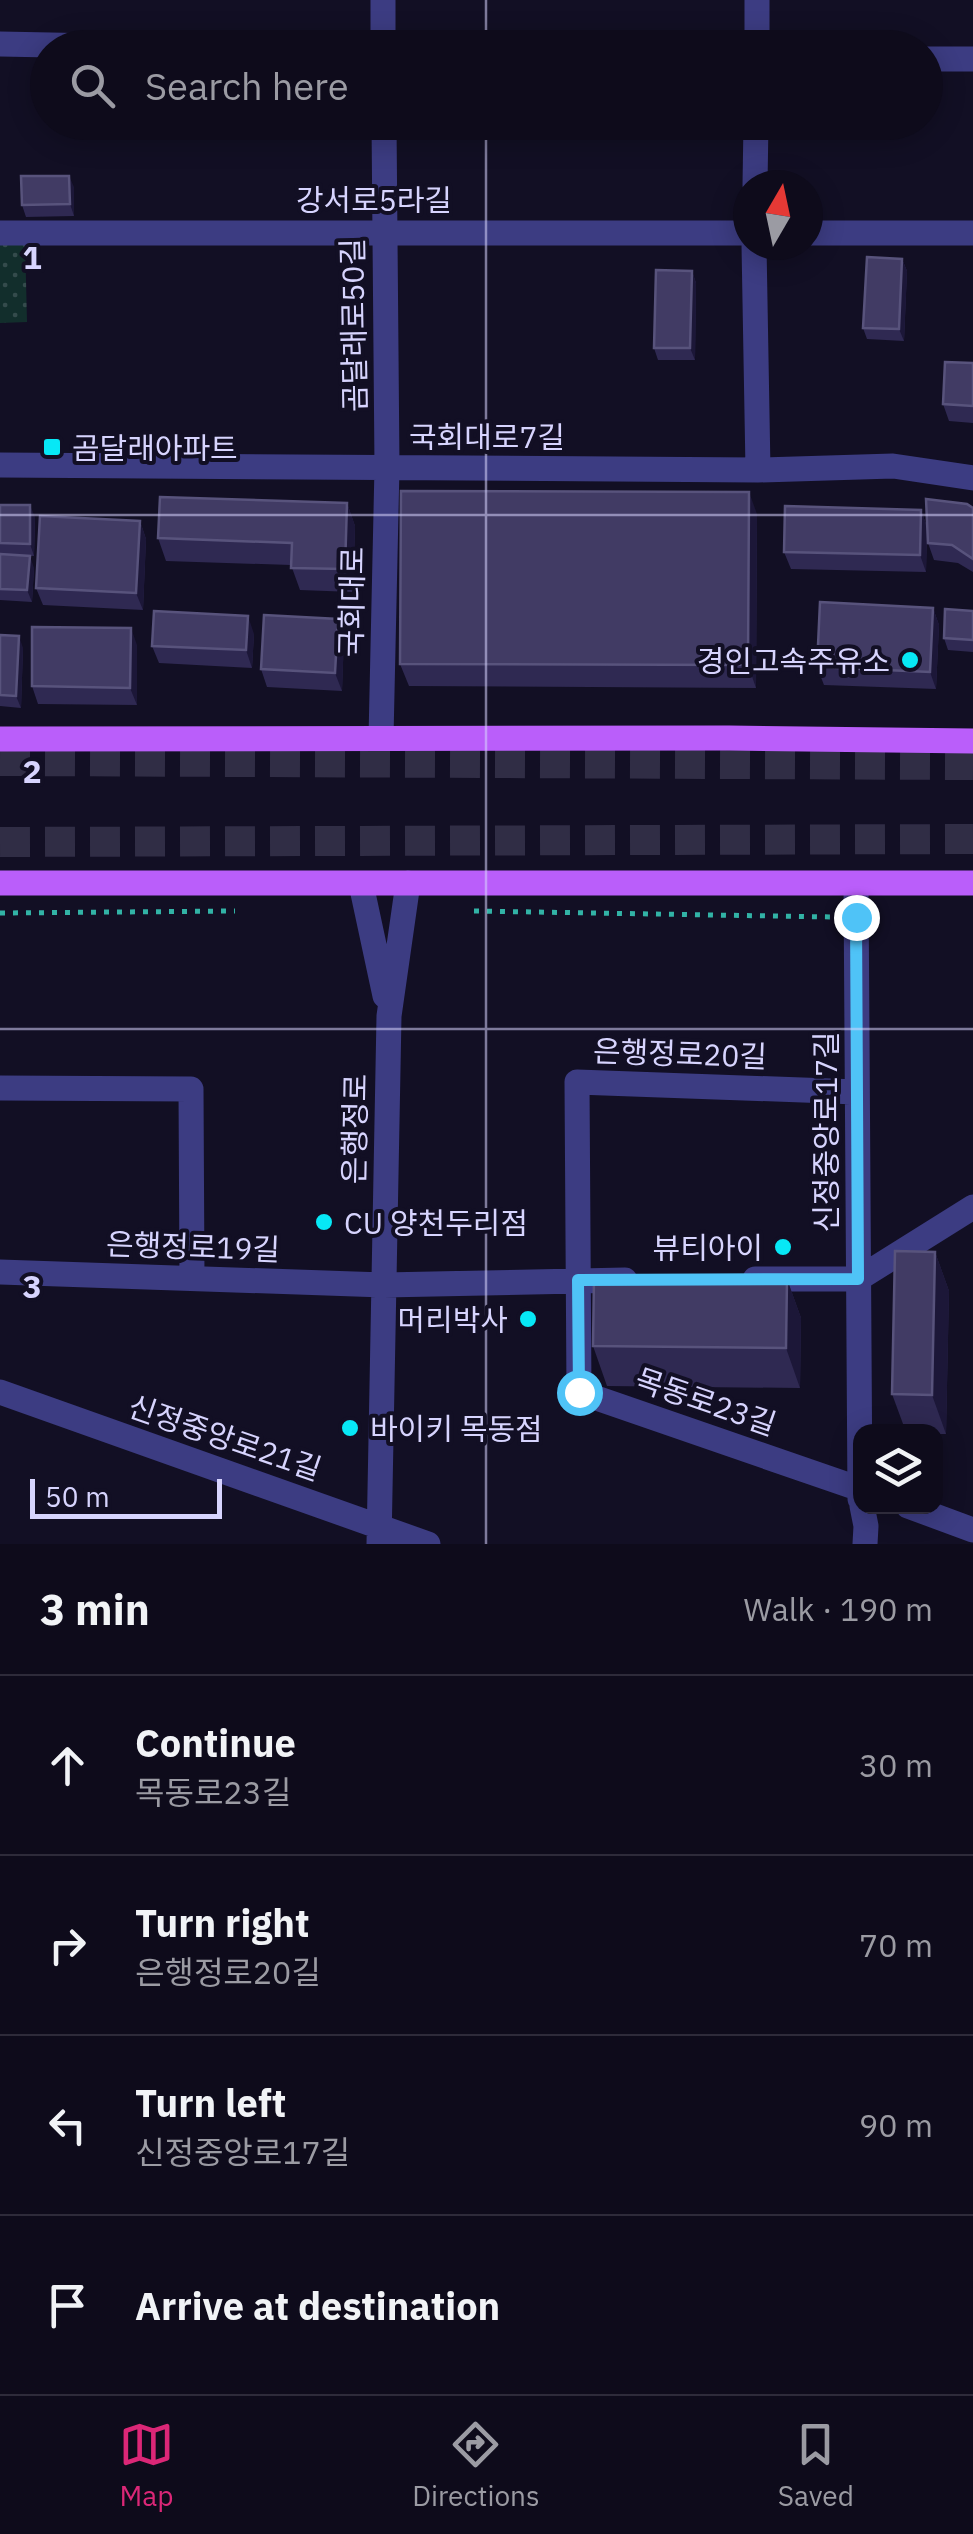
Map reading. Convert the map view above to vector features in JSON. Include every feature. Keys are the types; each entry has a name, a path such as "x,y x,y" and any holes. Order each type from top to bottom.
{"main road":[{"path":"0,740 973,741"},
{"path":"0,884 973,883"}],"street":[{"path":"383,0 383,30"},
{"path":"757,0 757,30"},
{"path":"0,44 30,45"},
{"path":"943,59 973,59"},
{"name":"곰달래로50길","path":"384,140 386,468"},
{"path":"755,170 756,140"},
{"name":"강서로5라길","path":"0,232 733,234"},
{"path":"823,233 973,232"},
{"path":"754,260 758,470"},
{"name":"국회대로7길","path":"0,465 758,470 892,466 973,478"},
{"name":"국회대로","path":"381,738 386,468"},
{"name":"은행정로","path":"379,1535 389,1016 408,883"},
{"name":"은행정로","path":"361,884 389,1016"},
{"name":"신정중앙로17길","path":"856,885 859,1424"},
{"name":"은행정로20길","path":"578,1280 577,1082 857,1092"},
{"path":"0,1088 190,1089 192,1278"},
{"path":"727,1279 858,1279 973,1207"},
{"name":"은행정로19길","path":"0,1272 384,1286"},
{"name":"목동로23길","path":"578,1280 579,1392 853,1493"},
{"path":"384,1286 652,1280"},
{"name":"신정중앙로21길","path":"0,1392 379,1535 428,1544"},
{"name":"신정중앙로17길","path":"864,1514 865,1544"},
{"path":"930,1514 973,1530"}],"path":[{"path":"460,910 856,917"},
{"path":"0,914 238,911"}],"green space":[{"path":"0,240 25,240 27,322 0,323"}],"building":[{"path":"21,176 69,176 70,204 22,205"},
{"path":"867,257 902,259 899,329 863,328"},
{"path":"656,270 692,271 690,348 654,348"},
{"path":"945,362 973,363 973,406 943,404"},
{"path":"401,491 749,492 748,665 400,664"},
{"path":"160,497 347,503 345,569 291,568 292,543 158,538"},
{"path":"926,499 973,508 973,559 952,545 928,543"},
{"path":"0,505 30,505 30,544 0,543"},
{"path":"785,506 921,510 920,555 784,552"},
{"path":"40,516 140,521 136,593 36,588"},
{"path":"0,554 30,556 27,590 0,589"},
{"path":"820,602 933,608 930,672 817,667"},
{"path":"945,609 973,611 973,640 944,638"},
{"path":"154,611 248,616 246,650 152,646"},
{"path":"264,615 338,619 335,673 261,669"},
{"path":"32,627 131,628 130,688 32,686"},
{"path":"0,635 19,636 16,696 0,695"},
{"path":"895,1251 935,1252 932,1395 892,1394"},
{"path":"594,1277 787,1279 786,1348 593,1346"}],"tunnel":[{"path":"0,761 973,765"},
{"path":"0,842 973,839"}],"place":[{"name":"곰달래아파트","path":"52,447"},
{"name":"경인고속주유소","path":"910,660"},
{"name":"CU 양천두리점","path":"324,1222"},
{"name":"뷰티아이","path":"783,1247"},
{"name":"머리박사","path":"528,1319"},
{"name":"바이키 목동점","path":"350,1428"}],"route":[{"path":"579,1392 578,1280 858,1279 856,917"}]}
